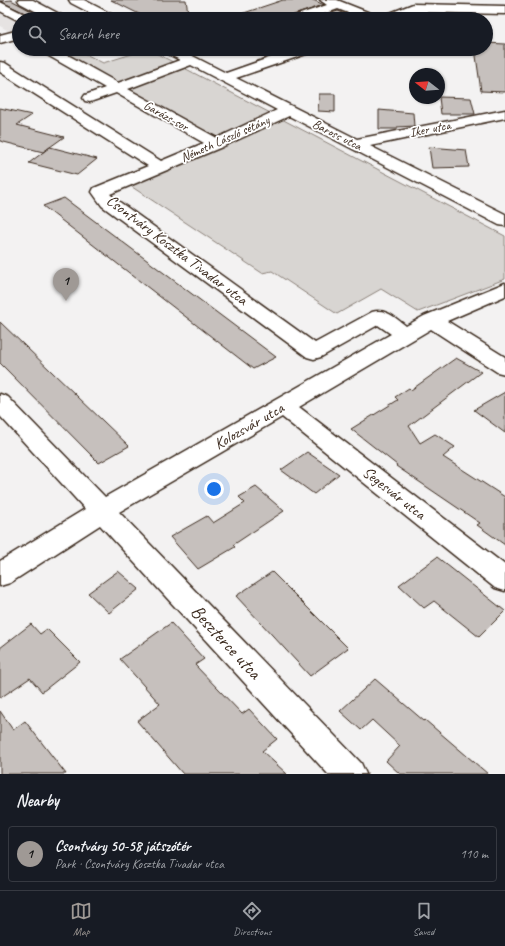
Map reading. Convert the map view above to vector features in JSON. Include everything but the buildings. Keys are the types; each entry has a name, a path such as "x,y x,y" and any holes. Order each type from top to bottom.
{"street":[{"path":"24,0 46,12"},
{"path":"75,0 94,12"},
{"path":"326,0 356,12"},
{"path":"318,12 338,5"},
{"path":"0,6 12,12"},
{"path":"403,12 421,8 505,10"},
{"path":"6,24 12,27"},
{"path":"0,40 12,36"},
{"name":"Garázs-sor","path":"59,56 115,89 216,144"},
{"name":"Baross utca","path":"185,56 505,221"},
{"path":"226,77 287,56"},
{"name":"Garázs-sor","path":"115,89 193,60"},
{"path":"0,66 160,167"},
{"path":"90,98 115,89"},
{"name":"Németh László sétány","path":"160,167 216,144 290,110"},
{"name":"Iker utca","path":"355,144 505,114"},
{"name":"Csontváry Kosztka Tivadar utca","path":"160,167 100,192 108,202 314,352 379,316 405,335"},
{"name":"Kolozsvár utca","path":"0,575 101,511 431,320 505,289"},
{"path":"431,320 505,367"},
{"path":"0,402 101,511"},
{"name":"Segesvár utca","path":"283,406 505,580"},
{"name":"Beszterce utca","path":"101,511 350,774"}],"shaded area":[{"path":"0,0 38,0 60,12 12,12 12,33 0,26"},
{"path":"65,56 90,56 103,63 126,56 161,56 505,236 505,279 418,312 381,289 337,314 272,271 262,273 120,179 216,140"}],"place":[{"name":"Csontváry 50-58 játszótér","path":"66,301"}]}
